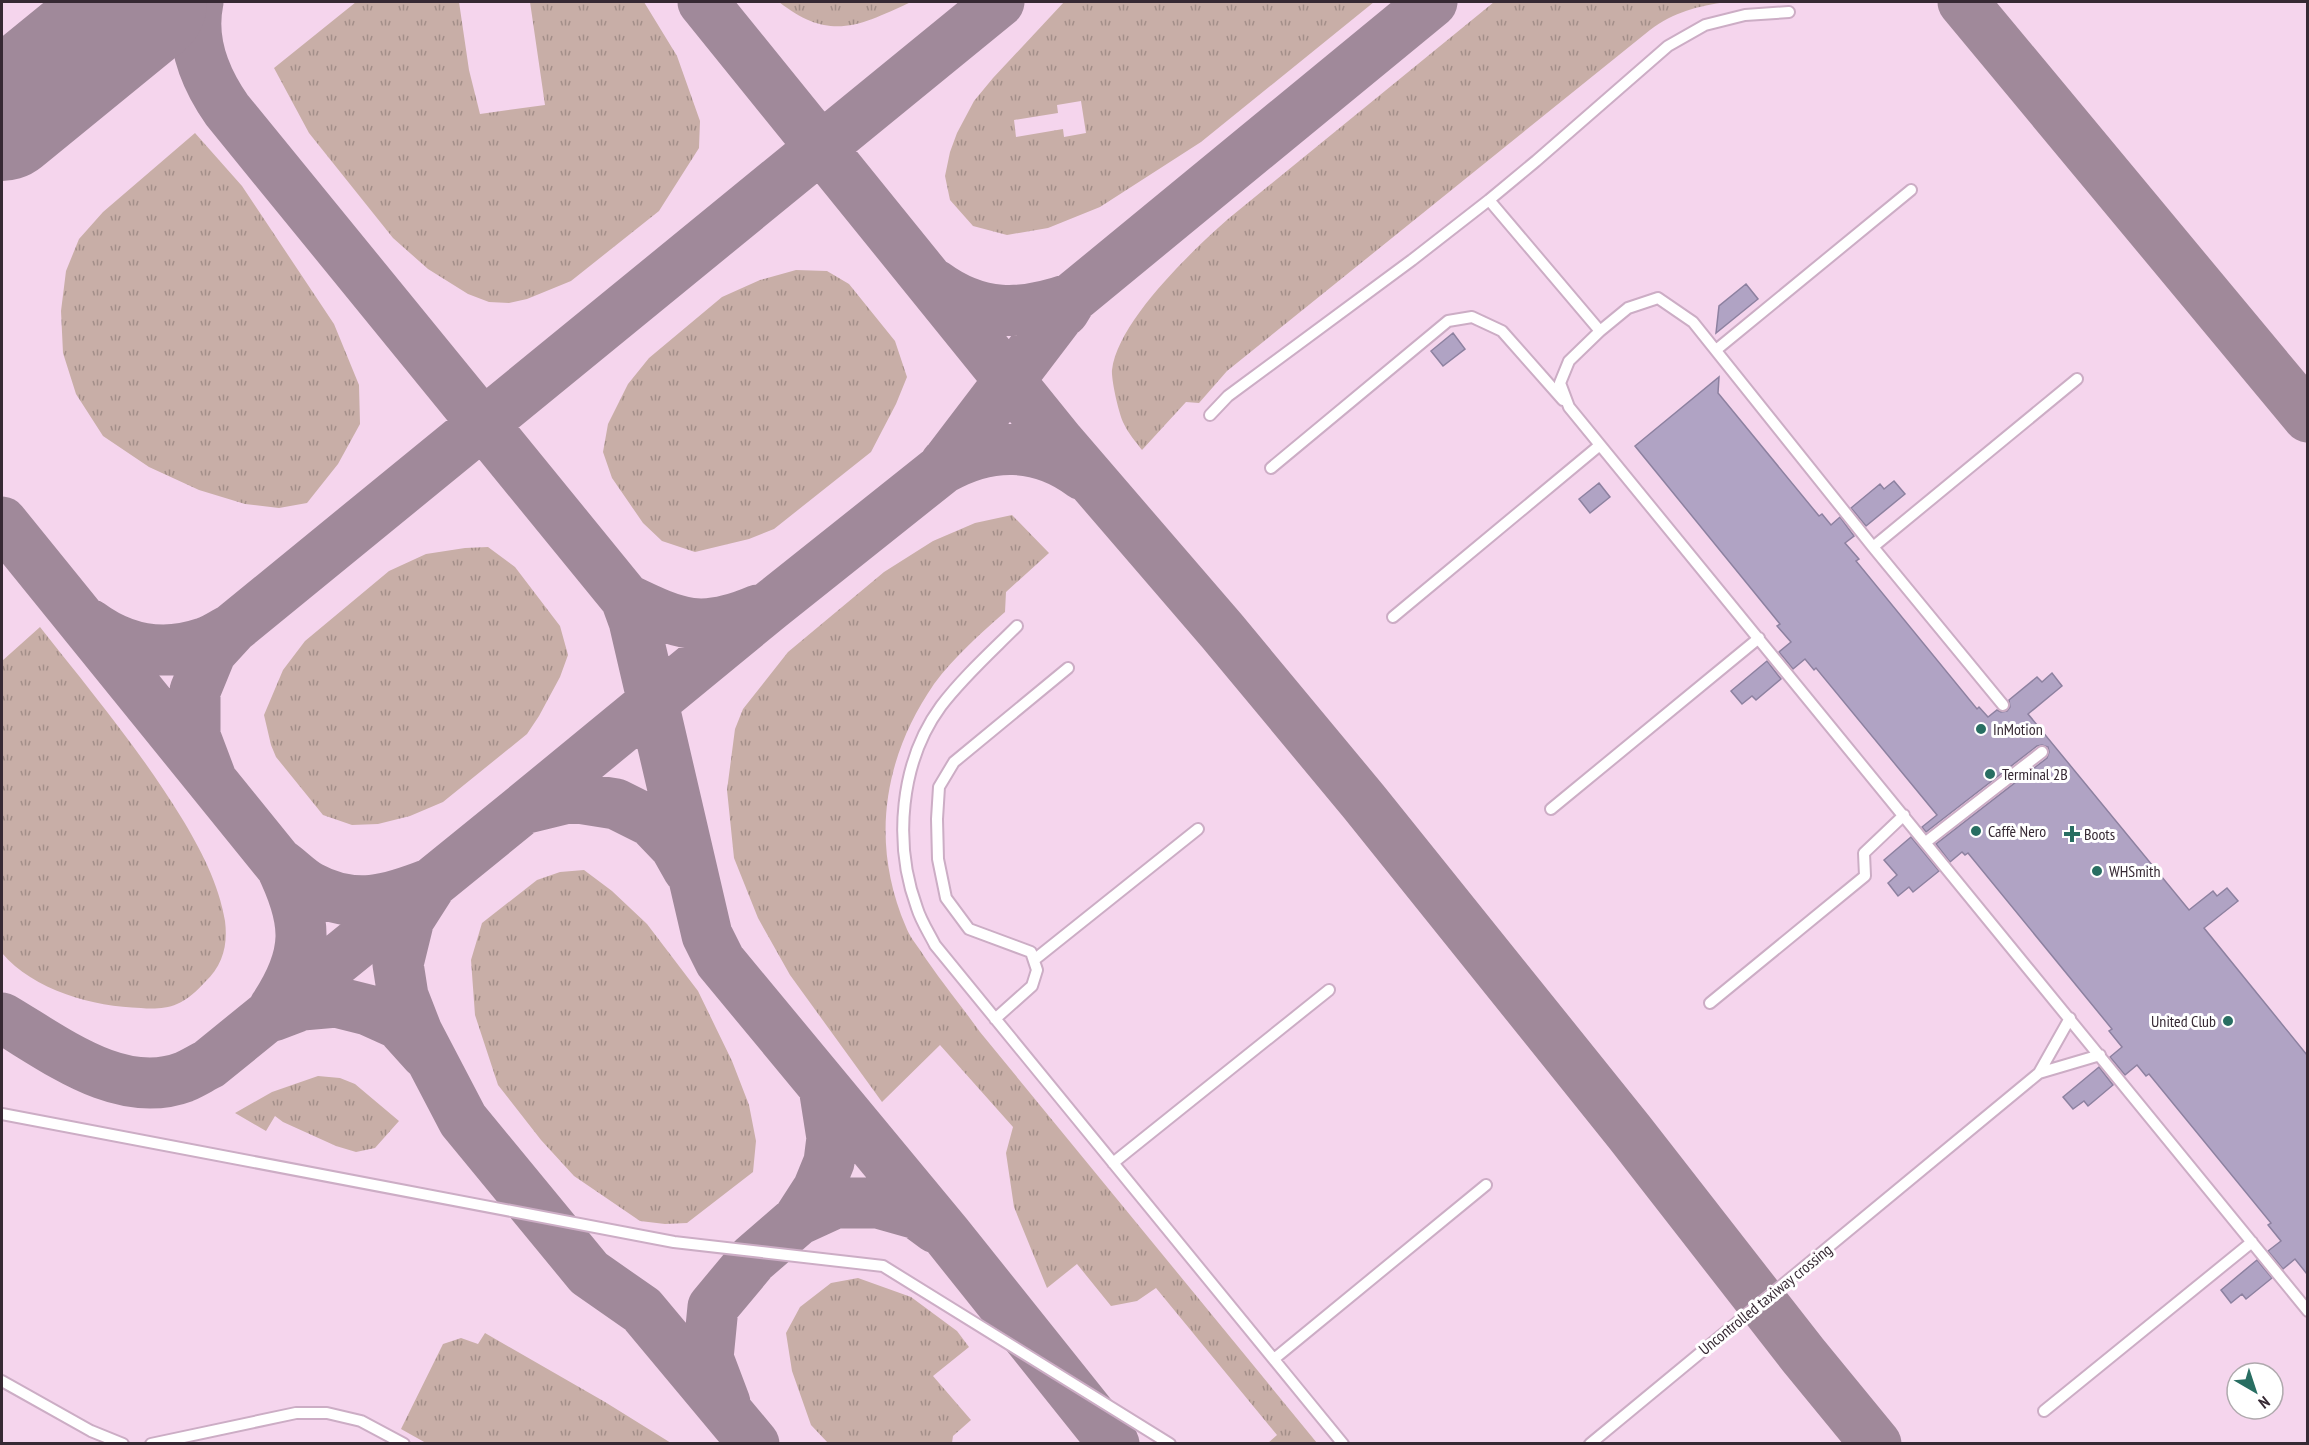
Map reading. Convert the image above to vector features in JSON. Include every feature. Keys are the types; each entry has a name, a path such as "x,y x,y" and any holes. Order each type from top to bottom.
{"lane":[{"path":"1210,415 1228,396 1489,200 1668,46 1705,25 1745,15 1789,12"},
{"path":"1716,350 1911,190"},
{"path":"1489,200 1600,331"},
{"path":"1569,407 1560,383 1569,361 1628,308 1659,298 1693,322 2003,705"},
{"path":"1270,468 1448,321 1472,317 1502,332 1569,407 1759,638 2307,1311"},
{"path":"1873,547 2076,379"},
{"path":"1393,617 1600,445"},
{"path":"1017,626 941,706 925,731 915,756 904,815 904,846 917,908 935,945 1343,1443"},
{"path":"1551,809 1759,638"},
{"path":"995,1019 1032,986 1037,969 1031,952 969,929 946,898 938,859 939,787 954,762 1068,668"},
{"path":"1926,842 2042,752"},
{"path":"1710,1003 1865,876 1864,853 1904,815"},
{"path":"1034,960 1198,829"},
{"path":"1113,1163 1329,990"},
{"path":"2039,1073 2070,1018"},
{"path":"2039,1073 2100,1055"},
{"name":"Uncontrolled taxiway crossing","path":"1590,1443 2039,1073"},
{"path":"2,1114 674,1242 883,1266 1170,1443"},
{"path":"1274,1359 1486,1185"},
{"path":"2044,1410 2252,1242"},
{"path":"2,1381 91,1431 123,1443"},
{"path":"151,1443 296,1413 327,1413 361,1420 404,1443"}],"green space":[{"path":"356,2 459,2 469,70 480,114 545,105 530,2 644,2 677,56 700,121 699,148 659,211 571,281 527,299 509,303 489,302 468,294 428,269 393,238 309,133 274,68"},
{"path":"779,2 911,2 860,23 829,26 797,14"},
{"path":"1064,2 1374,2 1201,142 1100,207 1048,228 1007,235 973,226 950,200 945,176 950,152 974,101","holes":["1081,101 1086,133 1064,137 1063,129 1016,137 1014,120 1058,113 1057,105"]},
{"path":"1494,2 1727,2 1687,11 1650,30 1227,371 1199,403 1186,402 1142,450 1122,419 1114,389 1112,370 1117,351 1142,309 1177,268 1228,219"},
{"path":"195,133 242,186 334,324 359,385 360,424 338,464 307,503 279,508 245,504 199,490 149,467 103,436 76,394 63,353 61,311 66,271 79,239 103,212"},
{"path":"796,270 827,271 849,284 895,341 907,377 896,404 871,452 774,529 749,539 695,552 662,541 643,523 612,478 603,452 608,424 628,384 649,358 722,297 760,280"},
{"path":"1012,515 1049,553 1006,592 1005,612 959,655 934,684 903,741 893,771 887,802 888,864 895,895 912,939 980,1032 1317,1443 1268,1443 1277,1435 1156,1288 1137,1301 1111,1306 1077,1264 1047,1288 1014,1207 1006,1153 1013,1127 940,1045 882,1102 790,975 758,918 734,858 727,790 735,729 743,709 788,652 884,572 933,541 975,523"},
{"path":"488,547 515,567 560,626 568,655 560,677 539,716 527,734 443,802 410,816 378,824 352,825 323,815 276,757 271,745 264,715 283,670 305,641 389,571 426,554"},
{"path":"40,627 113,720 165,792 202,854 218,894 226,930 225,946 220,962 196,991 173,1006 164,1008 123,1007 85,1000 30,977 2,953 2,661"},
{"path":"584,870 612,891 647,924 698,991 732,1061 749,1105 756,1141 753,1172 687,1223 665,1224 640,1221 574,1176 541,1140 498,1085 475,1015 471,960 482,923 537,880 560,872"},
{"path":"318,1076 340,1078 355,1084 399,1121 375,1148 356,1152 336,1146 283,1122 275,1116 266,1131 235,1113 272,1092"},
{"path":"858,1278 911,1297 957,1331 969,1347 933,1376 971,1420 953,1436 952,1443 828,1443 811,1425 792,1371 786,1333 800,1307 831,1283"},
{"path":"485,1333 671,1443 426,1443 401,1429 443,1344 461,1338 478,1344"}],"building":[{"path":"1746,284 1758,299 1716,333 1719,306"},
{"path":"1453,333 1465,349 1443,366 1431,351"},
{"name":"Terminal 2B","path":"1719,377 1718,393 1819,516 1822,514 1831,525 1840,517 1854,536 1845,543 1859,559 1856,561 1977,709 1979,707 1988,717 1997,710 2007,711 2010,707 2009,700 2037,677 2042,682 2052,673 2062,686 2028,714 2189,910 2213,891 2217,896 2227,888 2238,901 2204,928 2307,1055 2307,1274 2295,1259 2283,1269 2268,1251 2281,1241 2268,1225 2271,1223 2149,1074 2146,1076 2137,1065 2125,1075 2110,1057 2122,1047 2109,1031 2112,1029 1968,853 1965,855 1962,852 1950,862 1936,844 2047,758 2048,747 2037,746 1926,832 1922,827 1937,815 1816,668 1814,670 1805,659 1793,669 1779,652 1791,642 1777,626 1780,624 1635,446"},
{"path":"1894,481 1905,494 1866,526 1851,508 1880,484 1884,489"},
{"path":"1599,483 1610,497 1590,513 1579,499"},
{"path":"1767,661 1781,679 1756,700 1752,696 1742,704 1731,691"},
{"path":"1911,837 1939,871 1913,892 1909,887 1898,896 1888,883 1897,875 1884,860"},
{"path":"2099,1067 2113,1085 2088,1106 2084,1101 2073,1109 2063,1097"},
{"path":"2257,1260 2272,1278 2246,1299 2242,1294 2231,1303 2221,1290"}],"taxiway":[{"path":"198,2 196,31 201,58 212,85 227,110 626,599 634,621 707,935 720,961 947,1235 1114,1444"},
{"path":"703,2 1060,443 1222,631 1364,802 1876,1444"},
{"path":"212,781 195,736 195,691 211,652 233,628 999,2"},
{"path":"2,1018 66,1057 112,1077 136,1082 160,1083 184,1077 209,1064 770,606 942,469 1072,298 1432,2"},
{"path":"1963,2 2308,417"},
{"path":"934,284 967,303 1001,310 1035,308 1072,298 1064,311"},
{"path":"946,463 942,469 960,460 996,450 1031,451 1049,456 1083,475"},
{"path":"2,522 301,891"},
{"path":"626,599 661,615 691,623 721,622 758,610"},
{"path":"89,624 116,640 159,650 174,650 204,643 233,628"},
{"path":"523,809 572,797 616,804 652,822 675,846 688,869"},
{"path":"280,864 310,887 342,899 357,901 386,898 432,883 409,919 398,964 403,996 417,1032 463,1120 589,1273 642,1310 754,1444"},
{"path":"274,1008 294,971 301,937 296,903 280,864"},
{"path":"273,1016 302,1005 336,1002 368,1010 399,1024 426,1054"},
{"path":"725,1403 708,1358 713,1307 753,1259 798,1220 818,1189 829,1162 832,1138 824,1087"},
{"path":"798,1220 835,1203 878,1203 917,1214 936,1228"}],"runway":[{"path":"2,118 144,2"}],"place":[{"name":"InMotion","path":"1981,729"},
{"name":"Terminal 2B","path":"1990,774"},
{"name":"Caffè Nero","path":"1976,831"},
{"name":"Boots","path":"2072,834"},
{"name":"WHSmith","path":"2097,871"},
{"name":"United Club","path":"2228,1021"}]}
